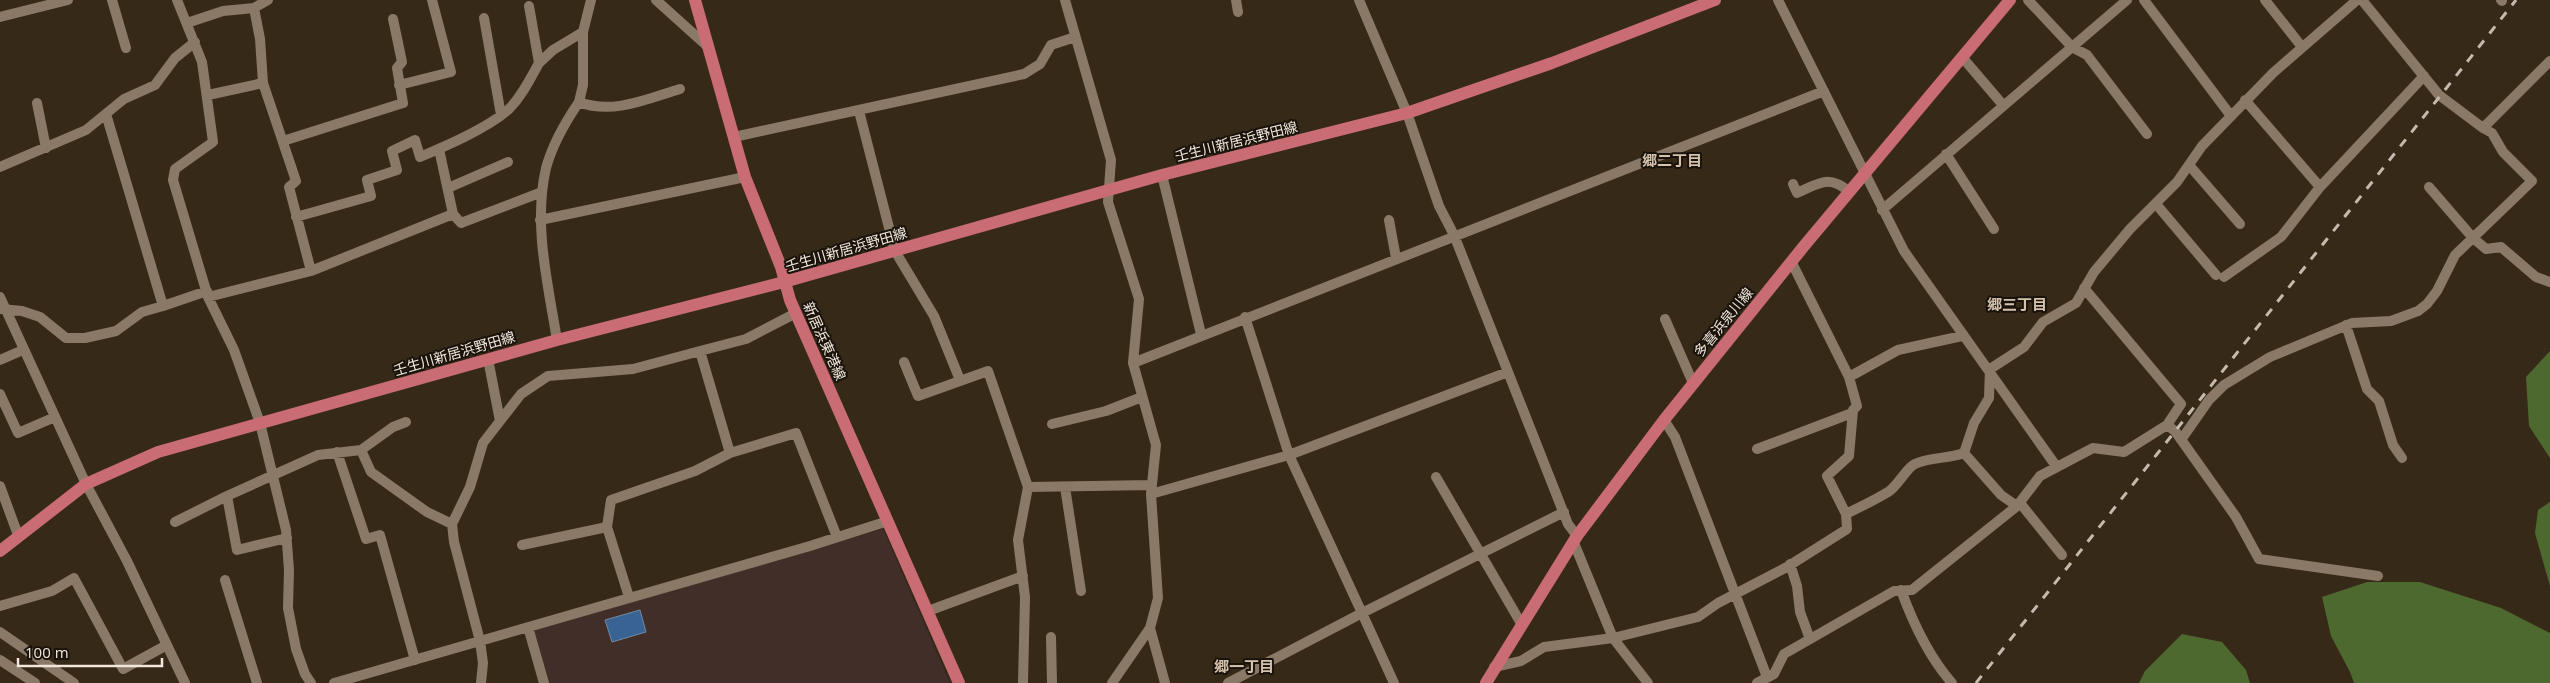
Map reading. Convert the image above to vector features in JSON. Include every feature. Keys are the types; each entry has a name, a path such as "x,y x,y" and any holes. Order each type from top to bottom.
{"main road":[{"name":"新居浜東港線","path":"695,0 706,45 745,177 781,267 784,282 959,683"},
{"name":"壬生川新居浜野田線","path":"0,551 18,535 86,484 158,452 557,340 784,282 1162,176 1407,113 1552,64 1715,0"},
{"name":"多喜浜泉川線","path":"1486,683 1494,667 1575,540 1664,420 1792,262 2010,0"}],"street":[{"path":"0,17 68,0"},
{"path":"112,0 126,48"},
{"path":"177,0 202,62 213,142 175,169 174,180 207,294 234,350 260,423 287,538 289,570 288,608 296,649 305,674 312,683"},
{"path":"187,23 224,11 254,8 268,0"},
{"path":"399,85 451,72 432,0"},
{"path":"557,340 540,220 542,192 547,166 579,102 583,85 583,32 591,0"},
{"path":"656,0 706,45"},
{"path":"1065,0 1111,160 1112,168 1107,191 1108,202 1139,299 1133,363 1156,445 1151,490 1158,598 1150,628 1111,683"},
{"path":"1236,0 1238,12"},
{"path":"1359,0 1407,113 1439,206 1454,235 1613,638 1648,683"},
{"path":"1778,0 1904,251 1962,336 2056,466"},
{"path":"2028,0 2072,47 2087,55 2147,134"},
{"path":"1882,210 2127,0"},
{"path":"2144,0 2231,116"},
{"path":"2265,0 2302,46"},
{"path":"1964,453 1974,423 1989,398 1988,372 1993,366 2024,347 2043,322 2076,303 2099,265 2177,182 2202,146 2245,100 2302,46 2357,0"},
{"path":"2181,440 2209,400 2224,385 2270,357 2346,325 2391,321 2418,311 2437,291 2455,255 2532,181 2503,152 2492,133 2439,95 2362,0"},
{"path":"529,6 539,63"},
{"path":"254,8 260,38 263,83 296,181 289,187 312,271"},
{"path":"484,18 501,115"},
{"path":"283,140 403,103 397,68 402,62 393,19"},
{"path":"296,217 371,196 367,180 397,170 392,151 415,140 420,157 439,149 501,115 524,90 539,63 570,38 583,32"},
{"path":"734,137 1024,74 1040,64 1051,45 1075,37"},
{"path":"0,167 86,130 124,98 155,85 175,58 195,42"},
{"path":"1962,57 2004,104"},
{"path":"2483,128 2550,61"},
{"path":"2156,204 2220,276 2281,237 2320,187 2424,76"},
{"path":"208,95 263,83"},
{"path":"579,102 592,108 619,106 680,89"},
{"path":"1133,363 1200,334 1824,91"},
{"path":"2245,100 2320,187"},
{"path":"36,103 46,148"},
{"path":"859,111 895,251 934,316 960,380"},
{"path":"106,114 164,306"},
{"path":"439,149 453,214 461,223 542,192"},
{"path":"1946,154 1994,229"},
{"path":"448,188 508,162"},
{"path":"2189,165 2240,224"},
{"path":"1162,176 1200,334"},
{"path":"540,220 745,177"},
{"path":"1793,184 1797,193 1827,180 1832,180 1850,192"},
{"path":"2430,187 2473,238 2486,248 2502,247 2536,277 2550,282"},
{"path":"3,310 22,311 40,316 66,338 85,338 116,331 142,312 207,294 312,271 453,214"},
{"path":"1388,220 1396,258"},
{"path":"1757,449 1852,412 1857,406 1849,377 1792,262"},
{"path":"1757,683 1774,674 1784,654 1894,590 1912,590 2018,505 2040,476 2093,448 2124,452 2167,425 2181,404 2084,288"},
{"path":"0,297 3,310 86,484 185,683"},
{"path":"481,683 483,663 480,641 454,542 452,524 470,487 483,444 521,394 548,376 633,369 746,339 796,313"},
{"path":"1245,317 1290,455 1394,683"},
{"path":"1666,319 1693,383"},
{"path":"2346,325 2367,389 2379,401 2393,444 2402,458"},
{"path":"1849,377 1898,350 1962,336"},
{"path":"0,360 23,350"},
{"path":"700,351 730,453"},
{"path":"488,359 500,421"},
{"path":"904,362 918,396 988,371 1028,487 1018,540 1025,597 1023,683"},
{"path":"1028,487 1151,490 1290,455 1508,372"},
{"path":"0,394 18,432 55,417"},
{"path":"1052,424 1106,411 1142,397"},
{"path":"1494,667 1522,661 1544,647 1613,638 1698,617 1847,529 1846,514 1827,476 1849,456 1852,412"},
{"path":"1664,420 1675,437 1767,677"},
{"path":"175,522 273,473 318,454 361,450 393,427 406,422"},
{"path":"2167,425 2181,440 2236,517 2259,559 2378,576"},
{"path":"629,597 607,527 611,500 695,472 730,453 796,433 837,537"},
{"path":"361,450 371,472 427,512 452,524"},
{"path":"337,452 366,540 380,535 415,660"},
{"path":"1964,453 2001,495 2018,505 2062,555"},
{"path":"1846,514 1889,492 1904,478 1912,465 1927,460 1950,458 1964,453"},
{"path":"1436,477 1522,625"},
{"path":"0,486 18,535"},
{"path":"1065,487 1081,591"},
{"path":"227,496 237,550 287,538"},
{"path":"1228,683 1362,613 1564,512"},
{"path":"334,683 888,521"},
{"path":"522,545 607,527"},
{"path":"1790,564 1798,586 1800,612 1810,640"},
{"path":"928,611 1022,576"},
{"path":"0,606 52,591 74,578 123,669 165,646"},
{"path":"226,580 257,683"},
{"path":"1901,590 1912,619 1942,672 1952,683"},
{"path":"528,627 544,683"},
{"path":"1150,628 1165,683"},
{"path":"0,632 74,683"},
{"path":"1051,637 1052,683"},
{"path":"0,660 35,683"}],"shaded area":[{"path":"883,529 950,683 547,683 533,633 536,630"}],"green space":[{"path":"2550,351 2550,458 2529,426 2526,377"},
{"path":"2550,502 2550,586 2535,533 2538,510"},
{"path":"2367,582 2420,582 2501,608 2550,633 2550,683 2354,683 2331,636 2322,597"},
{"path":"2182,634 2222,642 2246,670 2250,683 2139,683 2145,671"}],"water":[{"path":"640,610 646,632 612,642 605,620"}],"railway":[{"path":"1976,683 2516,0"}],"district":[{"name":"郷二丁目","path":"1672,160"},
{"name":"郷三丁目","path":"2017,304"},
{"name":"郷一丁目","path":"1244,666"}]}
